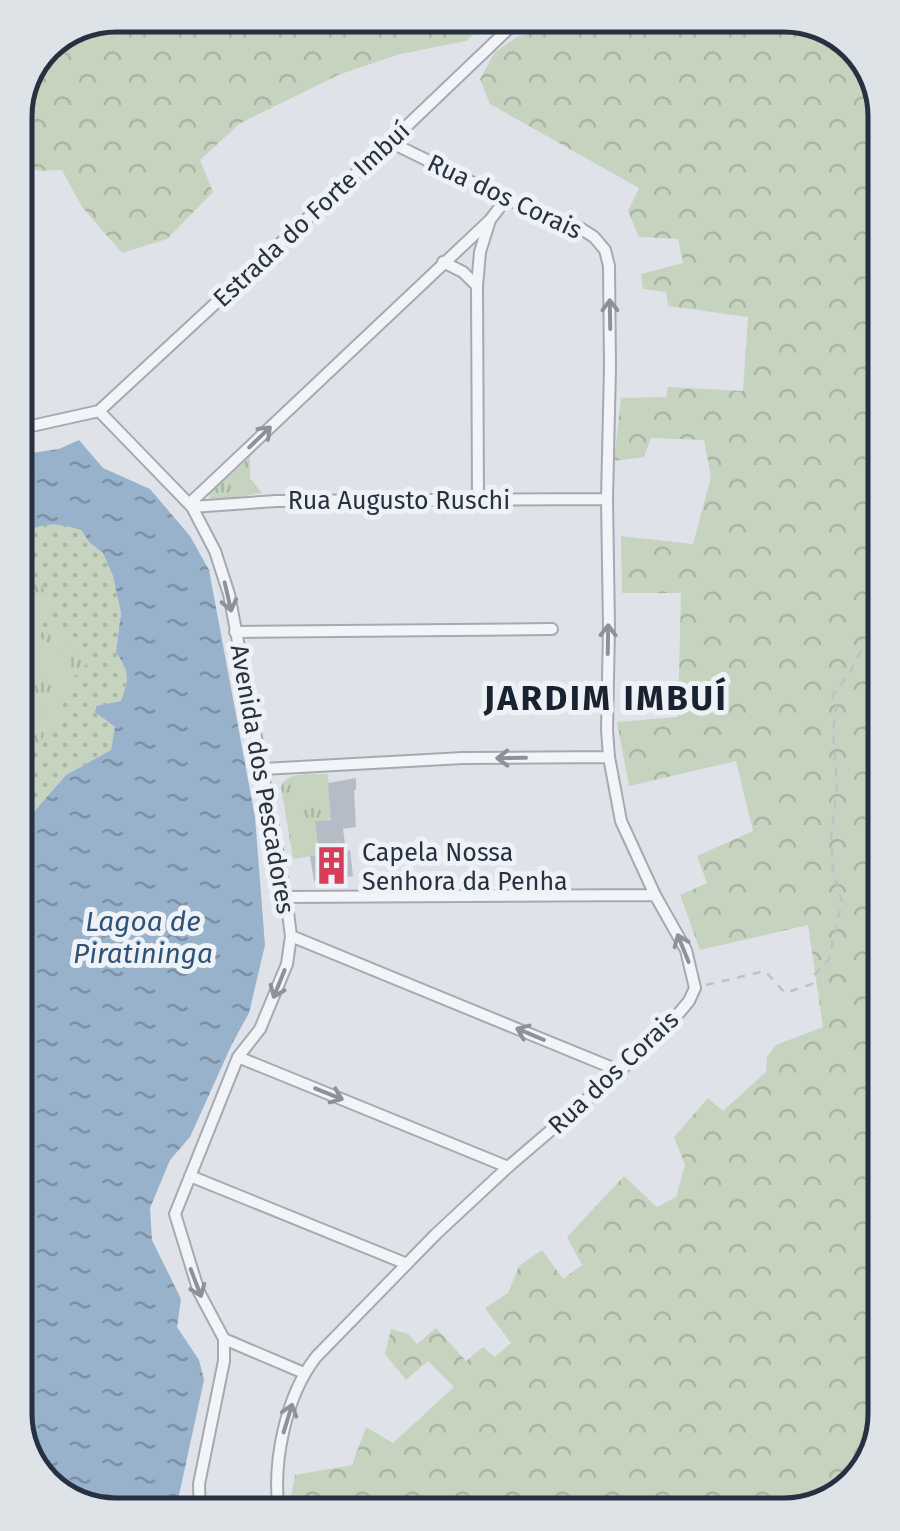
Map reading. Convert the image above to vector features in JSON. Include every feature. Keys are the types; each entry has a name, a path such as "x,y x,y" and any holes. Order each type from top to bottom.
{"street":[{"name":"Estrada do Forte Imbuí","path":"99,411 505,33"},
{"name":"Rua dos Corais","path":"277,1498 278,1453 304,1373 316,1357 508,1167 620,1071 689,1001 695,988 686,950 621,821 609,757 610,367 609,266 605,250 580,228 506,199 390,142"},
{"path":"191,506 490,220 506,199"},
{"path":"478,500 477,286 480,252 490,220"},
{"path":"443,262 463,272 477,286"},
{"path":"33,426 99,411"},
{"name":"Avenida dos Pescadores","path":"99,411 191,506 215,551 228,594 286,897 291,936 287,964 260,1029 238,1058 175,1214 199,1292 224,1339"},
{"name":"Rua Augusto Ruschi","path":"191,506 276,500 607,499"},
{"path":"235,632 552,629"},
{"path":"263,769 462,758 609,757"},
{"path":"286,897 655,895"},
{"path":"291,936 620,1071"},
{"path":"238,1058 508,1167"},
{"path":"190,1176 406,1264"},
{"path":"199,1498 224,1361 224,1339 304,1373"}],"path":[{"path":"695,988 765,971 785,993 812,984 815,974 829,959 842,902 831,837 837,787 833,732 837,702 832,696 862,649 868,647"}],"green space":[{"path":"116,32 475,33 466,41 400,54 338,75 239,124 200,160 213,192 167,239 122,253 82,207 62,170 33,169 35,94 61,53 89,37"},
{"path":"536,33 789,33 811,37 847,61 866,100 868,1415 863,1442 853,1461 839,1478 806,1496 291,1498 295,1475 352,1465 366,1427 393,1443 454,1387 428,1361 406,1380 385,1354 391,1329 408,1334 417,1344 436,1328 466,1361 483,1347 495,1357 511,1343 485,1308 508,1293 519,1266 542,1250 563,1279 582,1265 567,1237 624,1176 657,1207 676,1197 685,1165 674,1137 708,1098 723,1111 766,1072 767,1057 776,1045 823,1027 808,925 700,950 680,895 707,883 697,856 753,831 736,761 629,786 617,722 678,717 681,593 622,593 621,536 693,544 711,477 704,440 651,438 644,457 614,461 621,398 666,397 668,387 743,391 748,317 668,306 666,292 643,289 641,274 683,263 678,239 639,237 628,211 639,188 490,104 480,79 495,52 519,36"},
{"path":"250,457 250,478 262,493 214,501 210,498 209,494"},
{"path":"46,523 64,524 81,530 103,553 121,613 116,652 127,680 121,701 95,707 95,712 115,727 111,750 66,775 32,814 33,529"},
{"path":"33,582 41,584 51,608 39,624 40,631 51,626 87,664 71,680 57,721 33,753"},
{"path":"33,631 72,664 53,687 33,671"},
{"path":"33,706 47,714 33,740"},
{"path":"328,774 331,819 315,822 319,855 293,859 281,787 295,776"}],"water":[{"name":"Lagoa de Piratininga","path":"79,440 103,468 150,489 190,536 209,570 255,817 265,945 249,1013 190,1137 170,1160 150,1208 152,1240 181,1299 177,1327 199,1360 204,1380 179,1498 111,1498 89,1494 70,1484 53,1470 41,1452 32,1415 32,814 66,775 111,750 115,727 95,712 96,706 121,701 127,681 116,652 121,613 103,553 81,530 63,525 33,529 33,453 59,449"}],"building":[{"path":"356,778 356,827 343,829 353,876 314,881 310,856 319,855 315,821 331,820 328,783"}],"place":[{"name":"Capela Nossa Senhora da Penha","path":"332,866"}],"district":[{"name":"JARDIM IMBUÍ","path":"606,698"}]}
